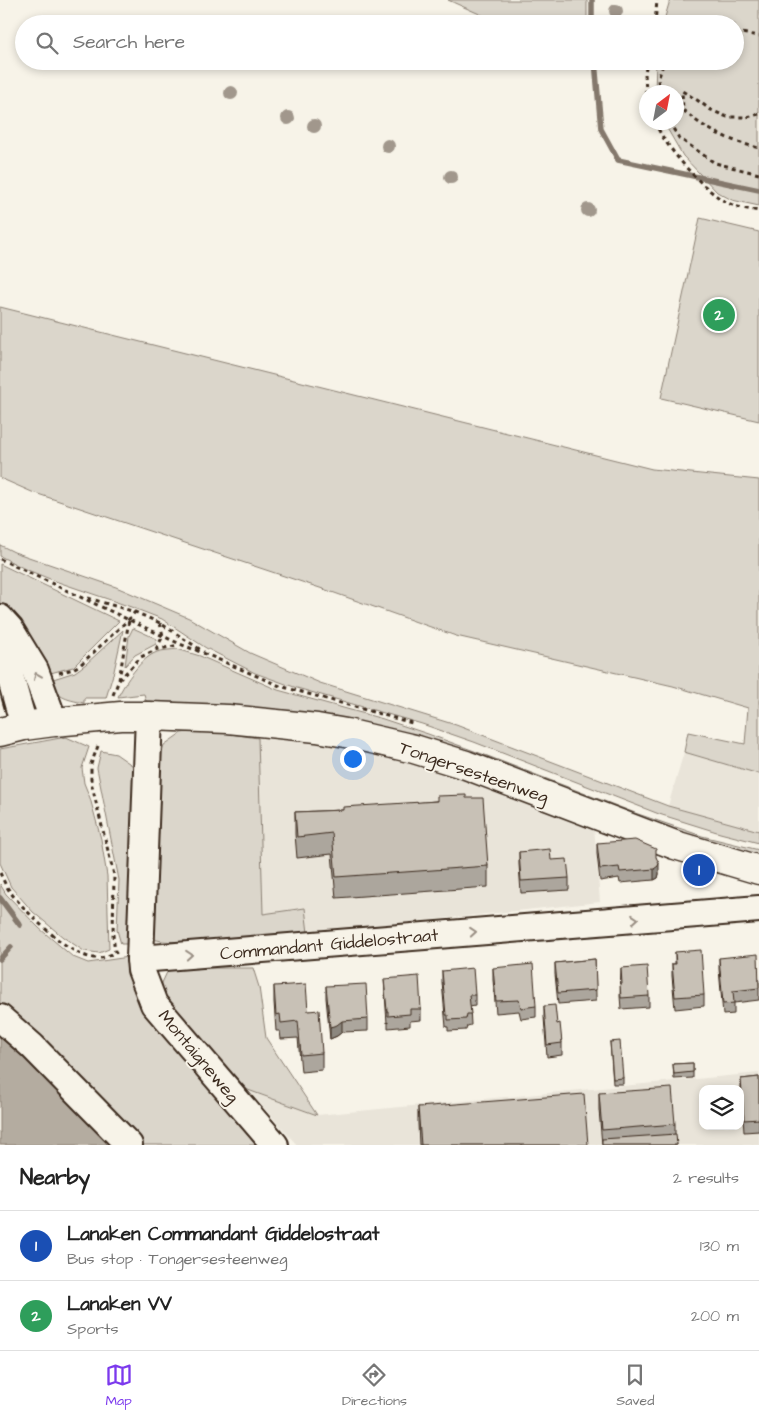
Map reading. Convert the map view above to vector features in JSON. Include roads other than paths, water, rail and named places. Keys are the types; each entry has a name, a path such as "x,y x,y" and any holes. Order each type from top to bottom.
{"main road":[{"name":"Tongersesteenweg","path":"12,729 54,722 121,716 149,716 200,717 346,733 392,743 466,765 674,845 759,870"}],"street":[{"path":"0,618 10,629 39,679 54,722"},
{"path":"0,640 12,729"},
{"path":"140,959 149,716"},
{"name":"Commandant Giddelostraat","path":"140,959 759,909"},
{"name":"Montaigneweg","path":"140,959 141,970 154,1004 275,1145"},
{"path":"0,1018 32,1046 129,1145"}],"waterway":[{"path":"592,0 592,15"},
{"path":"596,70 601,129 618,160 759,190"},
{"path":"0,898 20,925"},
{"path":"0,959 11,947"}],"place":[{"name":"Lanaken VV","path":"719,315"},
{"name":"Lanaken Commandant Giddelostraat","path":"699,870"}]}
